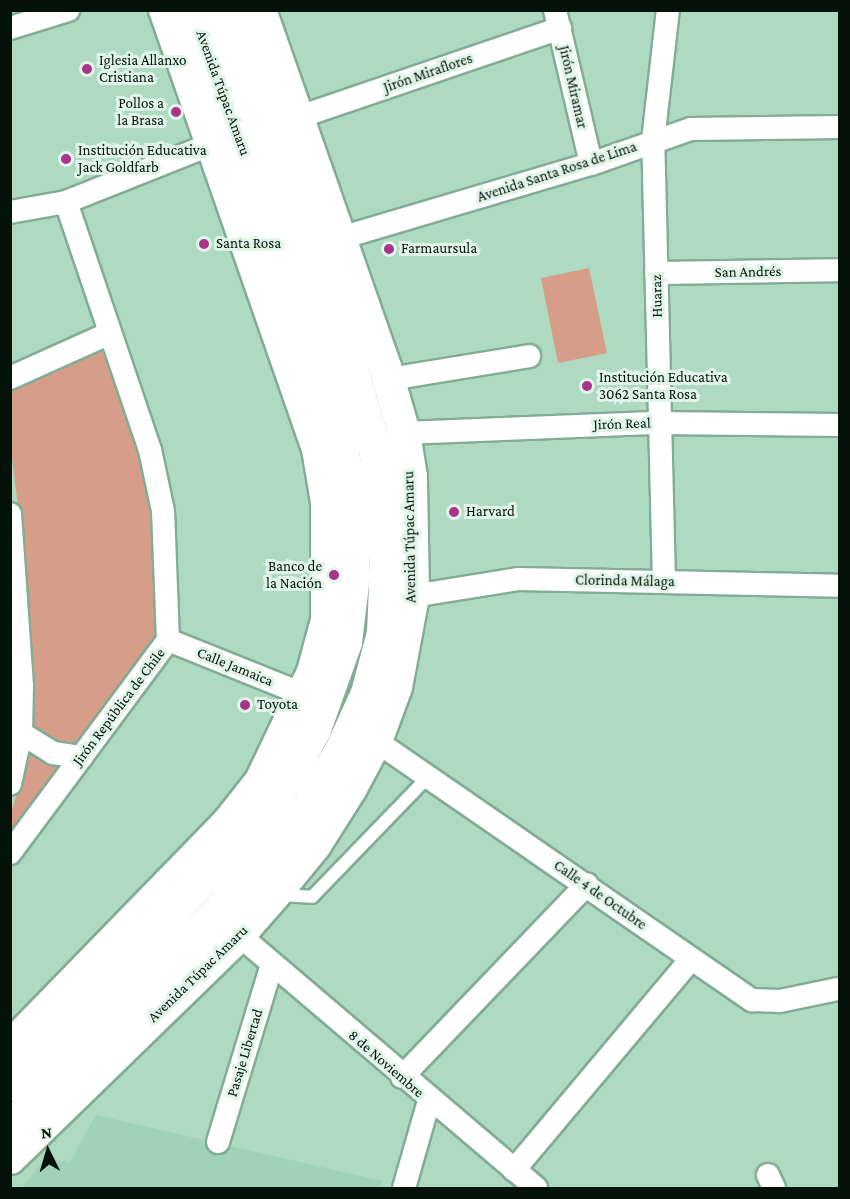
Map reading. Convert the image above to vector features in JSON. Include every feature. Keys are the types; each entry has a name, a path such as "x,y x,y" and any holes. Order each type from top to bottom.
{"highway":[{"name":"Avenida Túpac Amaru","path":"10,1085 252,826 290,774 314,729 345,642 353,575 351,498 336,424 311,248 193,10"},
{"name":"Avenida Túpac Amaru","path":"10,1128 222,907 310,803 342,748 367,693 383,633 386,564 376,454 311,248 227,10"}],"main road":[{"name":"Avenida Túpac Amaru","path":"10,1047 228,823 261,781 313,672 327,620 327,502 318,449 214,143 165,10"},
{"name":"Avenida Túpac Amaru","path":"10,1158 239,935 274,895 315,844 376,741 396,687 413,596 411,477 404,433 389,379 311,248 297,118 260,10"}],"street":[{"path":"10,28 68,10"},
{"name":"Huaraz","path":"664,582 658,423 653,141 668,10"},
{"name":"Jirón Miraflores","path":"297,118 557,19"},
{"name":"Jirón Miramar","path":"557,19 591,164"},
{"name":"Avenida Santa Rosa de Lima","path":"311,248 591,164 691,129 840,127"},
{"path":"10,212 66,202 214,143"},
{"name":"Jirón República de Chile","path":"10,853 168,640 163,511 150,450 108,334 66,202"},
{"name":"San Andrés","path":"656,273 840,270"},
{"path":"10,378 108,334"},
{"path":"389,379 529,356"},
{"name":"Jirón Real","path":"404,433 658,423 840,425"},
{"path":"10,514 21,733 10,784"},
{"name":"Clorinda Málaga","path":"413,596 518,579 840,585"},
{"name":"Calle Jamaica","path":"168,640 302,694"},
{"path":"21,733 53,753 82,757"},
{"name":"Calle 4 de Octubre","path":"376,741 753,1000 780,1001 838,989"},
{"path":"402,1077 587,884"},
{"name":"8 de Noviembre","path":"239,935 429,1101 536,1188"},
{"path":"514,1170 691,959"},
{"name":"Pasaje Libertad","path":"218,1142 272,964"},
{"path":"404,1188 429,1101"}],"lane":[{"path":"274,895 312,897 427,778"}],"shaded area":[{"path":"589,268 607,353 558,363 541,278"},
{"path":"101,348 139,446 153,512 159,602 157,640 11,840 11,813 20,783 23,547 11,451 11,391"},
{"path":"96,1115 382,1181 379,1188 22,1188 45,1158 70,1162"}],"place":[{"name":"Iglesia Allanxo Cristiana","path":"87,69"},
{"name":"Pollos a la Brasa","path":"176,112"},
{"name":"Institución Educativa Jack Goldfarb","path":"66,159"},
{"name":"Santa Rosa","path":"204,244"},
{"name":"Farmaursula","path":"389,249"},
{"name":"Institución Educativa 3062 Santa Rosa","path":"587,386"},
{"name":"Harvard","path":"454,512"},
{"name":"Banco de la Nación","path":"334,575"},
{"name":"Toyota","path":"245,705"}]}
